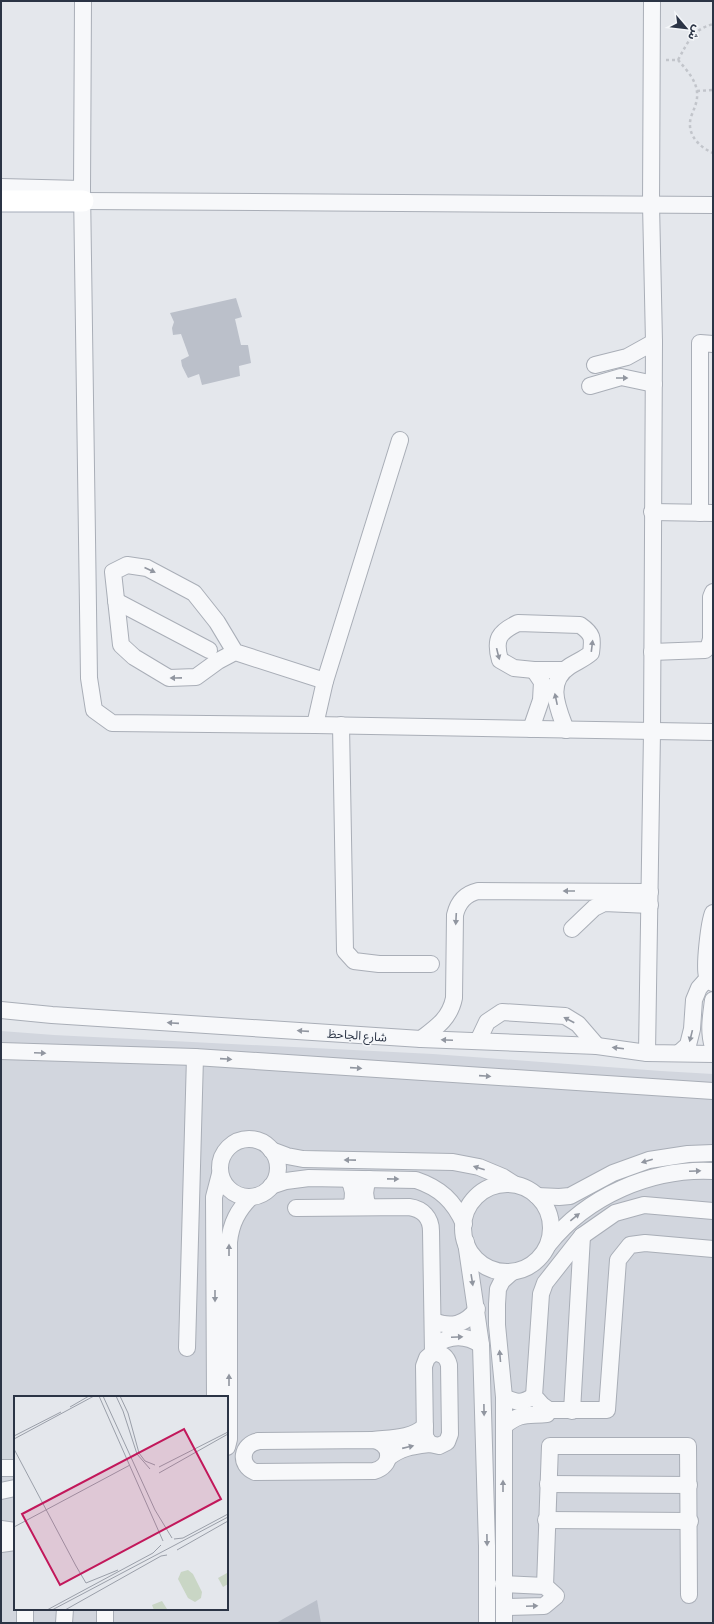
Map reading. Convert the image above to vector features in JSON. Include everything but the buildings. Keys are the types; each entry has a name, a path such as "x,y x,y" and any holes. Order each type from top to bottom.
{"main road":[{"path":"1,201 83,195"}],"street":[{"path":"82,1 89,678 94,710 112,723 341,725 713,732"},
{"path":"647,1053 652,732 652,512 654,384 651,204 652,1"},
{"path":"1,187 83,195 713,205"},
{"path":"595,365 627,357 654,342"},
{"path":"652,512 707,513 700,343 713,344"},
{"path":"590,386 621,376 654,384"},
{"path":"315,725 325,681 400,440"},
{"path":"235,652 196,677 169,678 134,657 121,645 113,572 127,565 147,568 194,593 217,622 235,652 325,681"},
{"path":"652,652 705,650 710,646 711,596 713,592"},
{"path":"116,600 209,650"},
{"path":"203,672 217,622"},
{"path":"565,670 534,670 514,668 500,660 496,648 500,635 509,627 518,623 580,624 588,630 593,640 591,653 583,660 570,666 559,675 555,691 556,700 566,730"},
{"path":"531,729 541,700 542,682 534,670"},
{"path":"341,725 345,951 354,961 379,964 431,964"},
{"path":"421,1039 444,1020 452,1006 454,998 455,915 457,908 465,896 478,891 596,891 650,899"},
{"path":"596,891 570,925 594,908 604,903 650,899"},
{"path":"679,1053 688,1044 692,1029 694,1000 699,988 710,980 713,913"},
{"path":"713,1000 710,1022 713,1047"},
{"name":"شارع الجاحظ","path":"1,1010 52,1015 421,1039 597,1046 647,1053 713,1054"},
{"path":"478,1041 487,1022 502,1012 565,1016 578,1024 597,1046"},
{"path":"1,1051 195,1057 713,1091"},
{"path":"187,1348 195,1057"},
{"path":"215,1396 214,1197 220,1174 222,1157 233,1144 249,1139 261,1142 271,1150 287,1156 303,1159 453,1162 479,1167 530,1190 537,1196 546,1208 551,1224 551,1234 548,1245"},
{"path":"220,1174 223,1182 235,1194 242,1197 251,1197 266,1192 275,1179 277,1164 271,1150"},
{"path":"537,1196 570,1196 613,1173 649,1160 688,1154 713,1153"},
{"path":"466,1242 476,1259 484,1265 502,1272 512,1272 524,1269 534,1263 542,1255 557,1234 578,1215 604,1197 620,1189 654,1177 671,1173 713,1171"},
{"path":"271,1186 302,1179 416,1180 429,1184 441,1191 451,1200 464,1224"},
{"path":"348,1179 354,1192 350,1208"},
{"path":"369,1207 365,1194 367,1184 370,1179"},
{"path":"487,1623 487,1546 481,1344 464,1224 466,1212 472,1202 481,1193 491,1187 503,1184 514,1184"},
{"path":"228,1439 229,1242 235,1217 251,1197"},
{"path":"713,1211 644,1205 616,1213 582,1236 545,1283 541,1294 534,1396 542,1405 550,1410 607,1410 618,1260 630,1245 645,1243 713,1249"},
{"path":"296,1208 415,1208 426,1215 429,1220 431,1232 434,1350"},
{"path":"572,1411 582,1236"},
{"path":"504,1623 504,1397 497,1325 497,1304 498,1289 502,1281 512,1272"},
{"path":"433,1321 449,1326 457,1324 472,1316 476,1309"},
{"path":"430,1444 425,1436 424,1366 427,1358 445,1339 457,1336 466,1337 481,1344"},
{"path":"259,1441 249,1445 243,1458 247,1467 255,1472 374,1471 383,1467 388,1458 400,1449 430,1444 439,1446 443,1445 449,1439 450,1434 449,1365 446,1357 434,1350"},
{"path":"504,1397 520,1402 526,1401 534,1396"},
{"path":"504,1426 516,1417 524,1415 547,1414 550,1410"},
{"path":"229,1431 243,1437 259,1441 373,1440 410,1435 418,1432 425,1426"},
{"path":"373,1440 383,1444 386,1447 388,1458"},
{"path":"545,1586 546,1520 550,1446 688,1446 690,1595"},
{"path":"1,1468 14,1468"},
{"path":"1,1479 14,1478"},
{"path":"548,1484 689,1485"},
{"path":"1,1491 14,1488"},
{"path":"546,1520 690,1521"},
{"path":"1,1529 14,1531"},
{"path":"1,1544 14,1542"},
{"path":"503,1584 545,1586 556,1596 544,1606 504,1607"},
{"path":"25,1610 25,1623"},
{"path":"64,1610 64,1623"},
{"path":"105,1610 105,1623"}],"path":[{"path":"713,24 701,28 693,34 678,60 687,70 695,83 697,91 696,105 689,124 691,132 699,146 713,153"},
{"path":"697,91 713,90"}],"shaded area":[{"path":"1,1031 433,1054 713,1074 713,1623 1,1623"}]}
